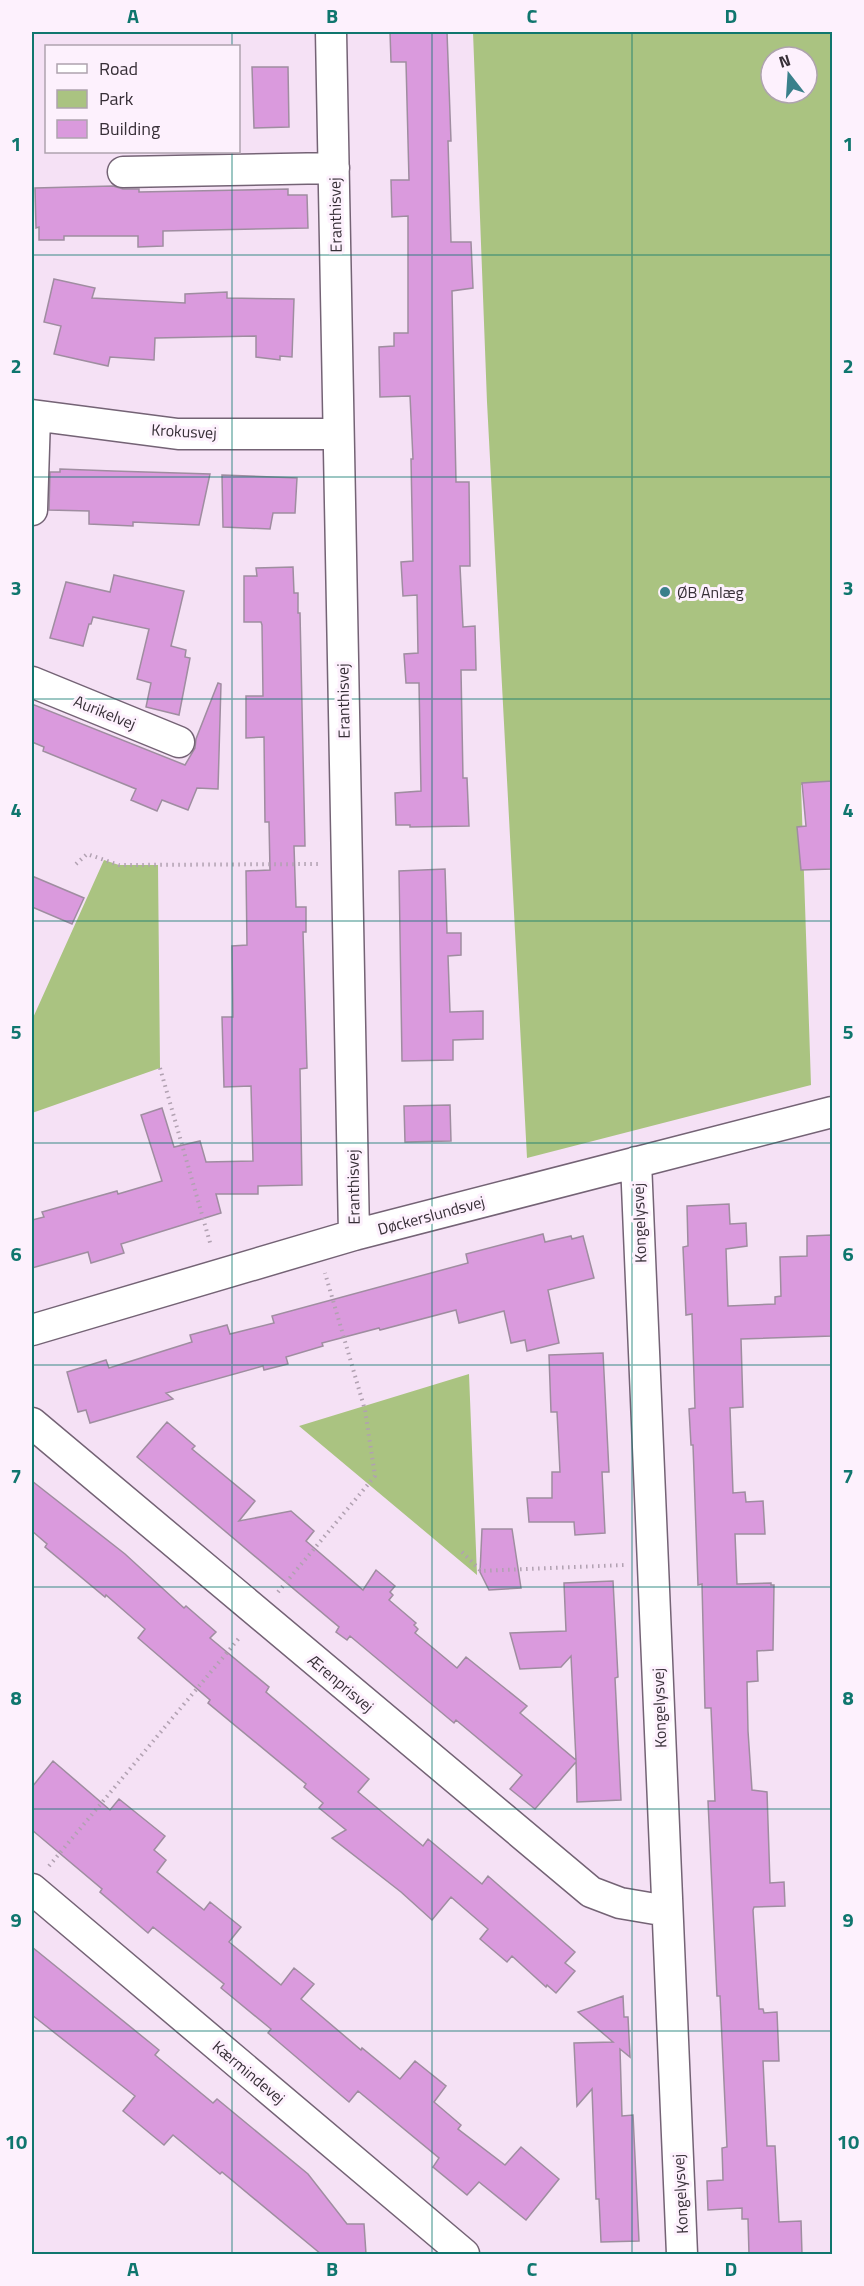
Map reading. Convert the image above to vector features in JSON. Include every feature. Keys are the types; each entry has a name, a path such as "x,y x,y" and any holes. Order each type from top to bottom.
{"street":[{"name":"Eranthisvej","path":"332,32 354,1235"},
{"name":"Eranthisvej","path":"123,172 334,168"},
{"name":"Krokusvej","path":"33,416 178,434 338,434"},
{"path":"32,510 33,416"},
{"name":"Aurikelvej","path":"32,682 178,742"},
{"name":"Døckerslundsvej","path":"32,1329 354,1235 832,1112"},
{"name":"Kongelysvej","path":"636,1162 682,2254"},
{"name":"Ærenprisvej","path":"32,1423 591,1892 620,1903 667,1911"},
{"name":"Kærmindevej","path":"39,1879 465,2254"}],"path":[{"path":"76,864 87,854 119,865 346,864"},
{"path":"160,1068 219,1275"},
{"path":"39,1879 375,1476 365,1410 317,1246"},
{"path":"462,1552 482,1571 653,1564"}],"green space":[{"name":"ØB Anlæg","path":"473,32 832,32 832,782 801,785 811,1085 527,1158 487,402"},
{"path":"104,860 119,865 158,865 160,1068 32,1113 32,1020"},
{"path":"469,1374 477,1575 299,1426"}],"building":[{"path":"390,32 447,32 451,141 448,141 451,242 471,242 473,288 452,291 456,482 469,482 470,566 460,566 463,627 475,626 476,670 461,670 463,778 467,778 469,826 410,827 410,825 396,825 395,793 421,791 419,683 406,683 404,654 418,653 417,595 403,596 401,562 413,561 411,459 413,459 410,396 380,397 379,347 394,346 394,333 408,333 408,216 392,217 391,180 409,180 406,62 391,62"},
{"path":"252,67 288,67 289,127 254,128"},
{"path":"113,186 123,189 139,189 139,192 288,189 288,195 307,195 308,228 163,231 163,246 138,247 138,236 64,236 64,240 39,240 39,227 36,228 35,188"},
{"path":"54,279 95,288 92,298 185,303 185,294 227,292 227,298 294,299 292,357 280,356 280,360 256,357 256,336 155,338 154,360 110,357 108,366 54,354 61,326 44,322"},
{"path":"60,469 210,474 199,525 133,522 133,526 89,524 89,511 49,510 50,472 60,472"},
{"path":"222,475 297,478 295,513 273,513 270,529 223,527"},
{"path":"293,567 294,593 298,593 298,613 300,613 305,846 294,846 296,907 306,907 306,932 303,932 307,1068 300,1069 302,1185 258,1186 258,1194 216,1194 221,1213 121,1244 124,1253 91,1263 88,1252 32,1268 32,1220 44,1217 42,1212 162,1181 141,1115 162,1108 174,1147 200,1141 206,1162 253,1161 251,1086 224,1087 222,1017 233,1017 232,946 247,945 246,871 270,870 269,822 265,822 264,737 246,738 246,696 263,696 262,625 261,622 244,622 244,576 257,576 256,568"},
{"path":"114,575 184,591 171,646 186,650 185,657 190,658 179,715 146,707 151,683 137,679 149,629 93,617 83,646 50,638 66,582 110,592"},
{"path":"218,683 221,684 218,789 197,788 188,810 162,800 157,811 131,800 136,789 43,751 44,747 32,742 32,704 185,765 195,748 196,739"},
{"path":"832,781 832,869 801,870 797,827 806,826 802,783"},
{"path":"445,869 447,933 461,933 461,955 448,956 450,1012 483,1011 483,1039 453,1040 453,1060 402,1061 399,871"},
{"path":"32,876 84,898 72,924 32,907"},
{"path":"450,1105 451,1141 405,1142 404,1106"},
{"path":"729,1204 730,1224 746,1223 747,1246 726,1249 728,1306 775,1304 775,1297 781,1296 780,1257 807,1256 807,1236 832,1235 832,1336 741,1339 743,1407 730,1408 733,1493 745,1492 746,1502 763,1501 765,1534 735,1534 737,1584 771,1583 774,1585 773,1650 757,1651 758,1681 747,1682 748,1731 752,1790 767,1792 770,1883 784,1882 785,1906 754,1907 753,1910 759,2009 763,2009 764,2013 777,2012 779,2061 763,2061 767,2146 775,2146 779,2222 801,2221 802,2254 749,2254 748,2219 742,2219 742,2208 708,2210 707,2181 723,2180 722,2148 727,2147 708,1801 715,1801 711,1708 705,1708 702,1584 698,1585 693,1445 691,1445 689,1409 695,1408 692,1314 686,1315 683,1247 688,1246 687,1206"},
{"path":"543,1234 545,1242 571,1236 572,1239 583,1236 594,1278 548,1290 559,1343 527,1351 525,1340 511,1343 504,1311 459,1323 456,1310 322,1343 323,1346 286,1357 288,1364 264,1370 263,1366 166,1393 173,1399 90,1423 86,1410 78,1412 67,1372 106,1360 109,1368 192,1342 190,1335 227,1325 230,1334 274,1323 272,1316 468,1263 466,1254"},
{"path":"603,1353 609,1472 602,1472 605,1533 575,1535 574,1522 529,1522 527,1498 552,1498 552,1472 560,1472 557,1412 551,1412 549,1355"},
{"path":"167,1422 195,1446 192,1449 255,1501 239,1521 291,1511 314,1531 306,1541 363,1590 376,1570 395,1586 390,1592 393,1595 389,1600 416,1623 414,1625 418,1629 415,1633 457,1668 466,1657 527,1706 520,1713 576,1760 571,1656 561,1667 520,1669 510,1633 566,1631 564,1583 613,1581 621,1800 577,1802 576,1762 535,1809 510,1789 522,1775 456,1720 454,1723 350,1636 347,1640 336,1632 339,1627 137,1457"},
{"path":"32,1481 125,1554 184,1608 186,1606 216,1632 210,1638 269,1687 266,1692 369,1779 358,1792 423,1846 428,1839 482,1884 488,1876 575,1952 565,1963 575,1971 556,1993 547,1985 546,1987 512,1956 507,1962 480,1939 488,1929 451,1897 432,1920 401,1892 332,1838 346,1830 319,1808 323,1803 304,1787 306,1784 208,1703 210,1700 138,1638 145,1629 45,1547 47,1544 32,1531"},
{"path":"482,1529 512,1529 521,1588 489,1590 480,1572"},
{"path":"53,1761 110,1810 119,1799 165,1836 154,1850 166,1860 157,1872 204,1910 210,1902 241,1927 229,1942 281,1985 294,1968 314,1984 301,1999 361,2050 362,2048 400,2079 415,2061 446,2086 434,2102 461,2125 458,2129 505,2165 521,2147 559,2179 526,2220 479,2182 467,2195 433,2167 439,2158 358,2091 349,2102 268,2033 271,2029 221,1988 224,1984 153,1927 148,1933 100,1892 102,1889 32,1830 32,1787"},
{"path":"32,1947 159,2050 155,2055 213,2103 217,2099 308,2174 347,2224 364,2224 366,2254 321,2254 222,2172 220,2174 173,2135 164,2145 123,2111 135,2096 32,2015"},
{"path":"623,1996 624,2017 628,2017 630,2057 620,2049 622,2116 633,2115 639,2241 601,2242 599,2199 596,2199 592,2089 577,2106 574,2043 613,2042 578,2012"}],"place":[{"name":"ØB Anlæg","path":"665,592"}]}
